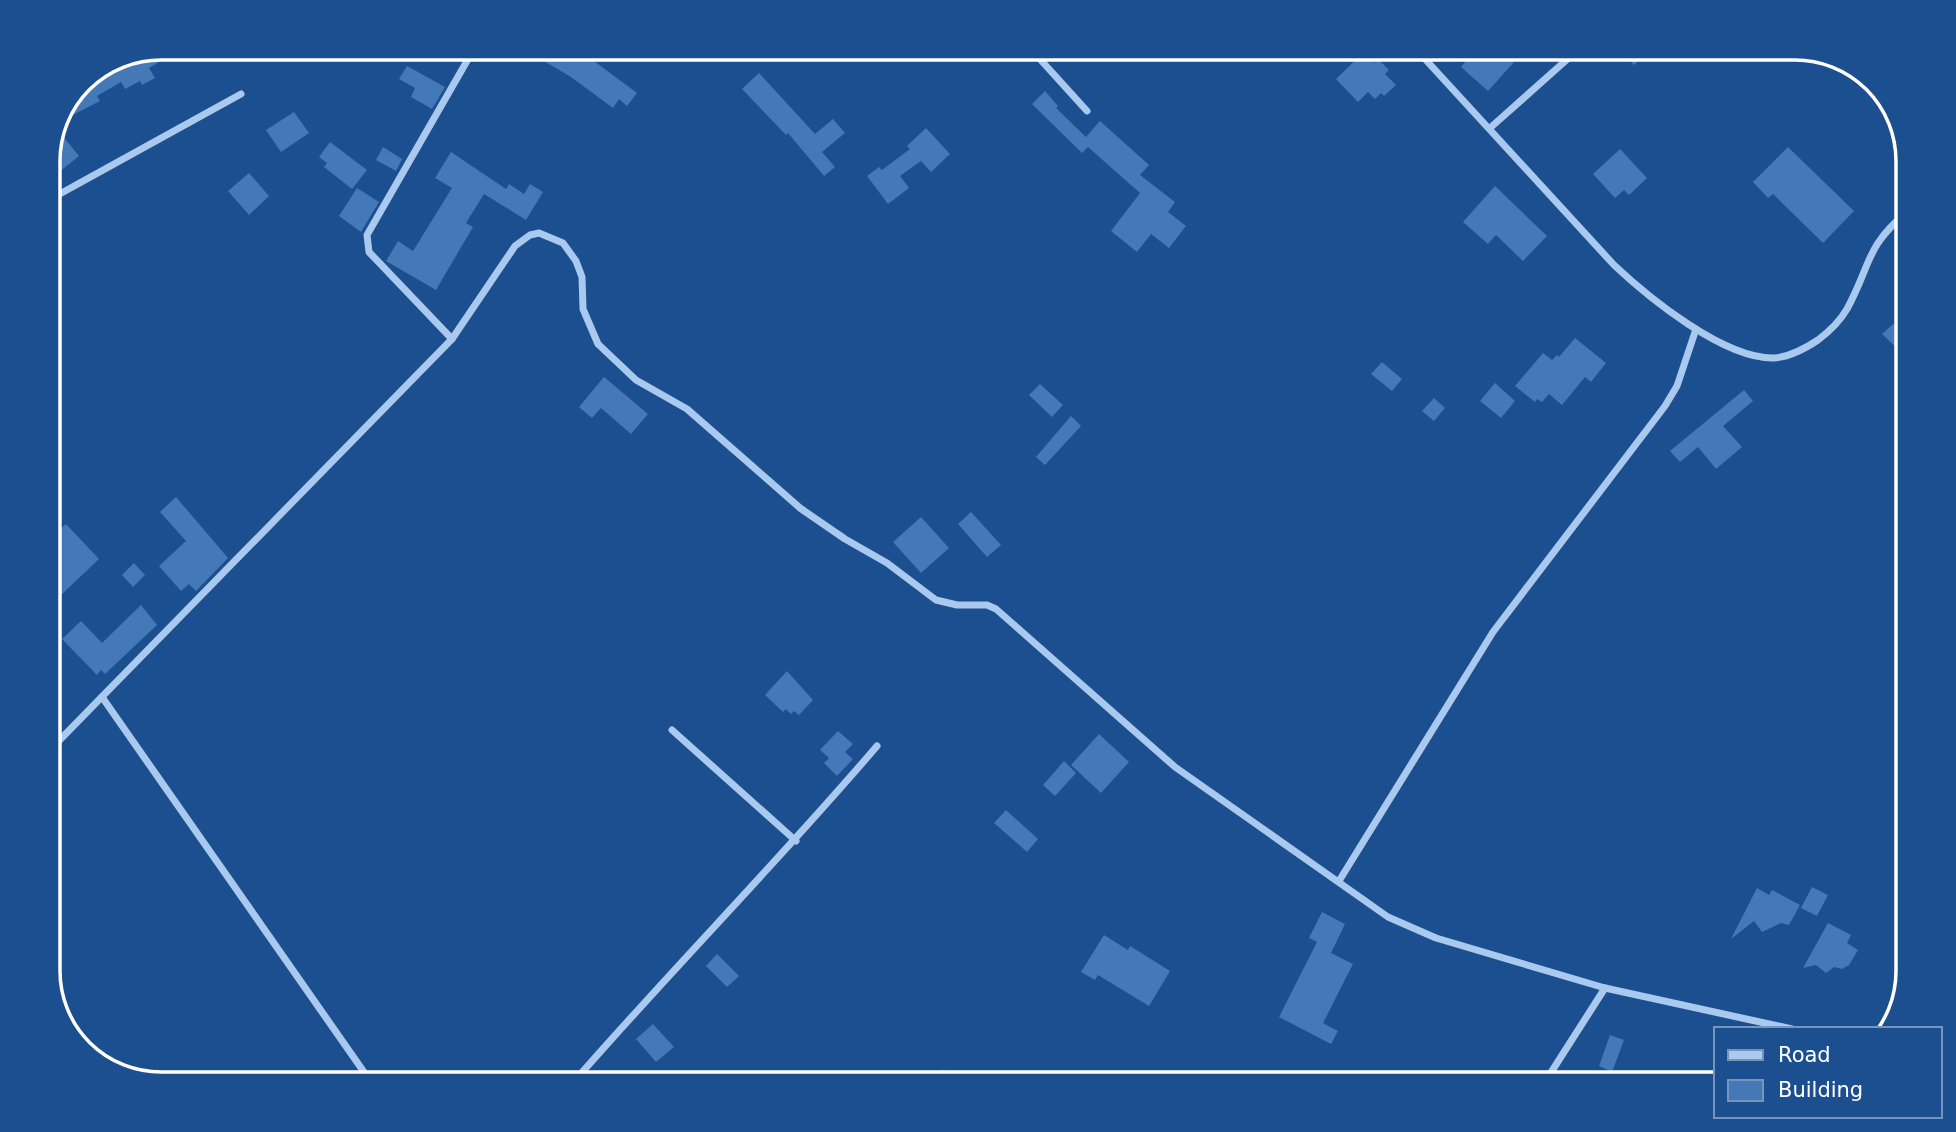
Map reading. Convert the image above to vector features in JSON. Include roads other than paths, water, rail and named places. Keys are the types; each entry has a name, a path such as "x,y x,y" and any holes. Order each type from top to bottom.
{"street":[{"path":"452,340 369,252 366,244 367,235 468,60"},
{"path":"1041,60 1087,111"},
{"path":"1426,60 1614,265 1649,298 1696,329 1744,351 1774,358 1804,350 1831,330 1839,320 1879,237 1896,222"},
{"path":"1490,128 1566,60"},
{"path":"60,194 241,94"},
{"path":"60,740 452,340 515,246 530,235 539,233 554,237 576,261 582,277 583,309 598,345 635,380 687,409 800,508 845,539 887,562 936,600 957,605 987,604 996,609 1175,767 1339,881 1369,906 1436,938 1605,988 1783,1027"},
{"path":"1339,881 1493,632 1665,406 1676,386 1696,329"},
{"path":"102,697 364,1072"},
{"path":"672,730 796,841"},
{"path":"582,1072 796,841 877,746"},
{"path":"1551,1072 1605,988"}]}
